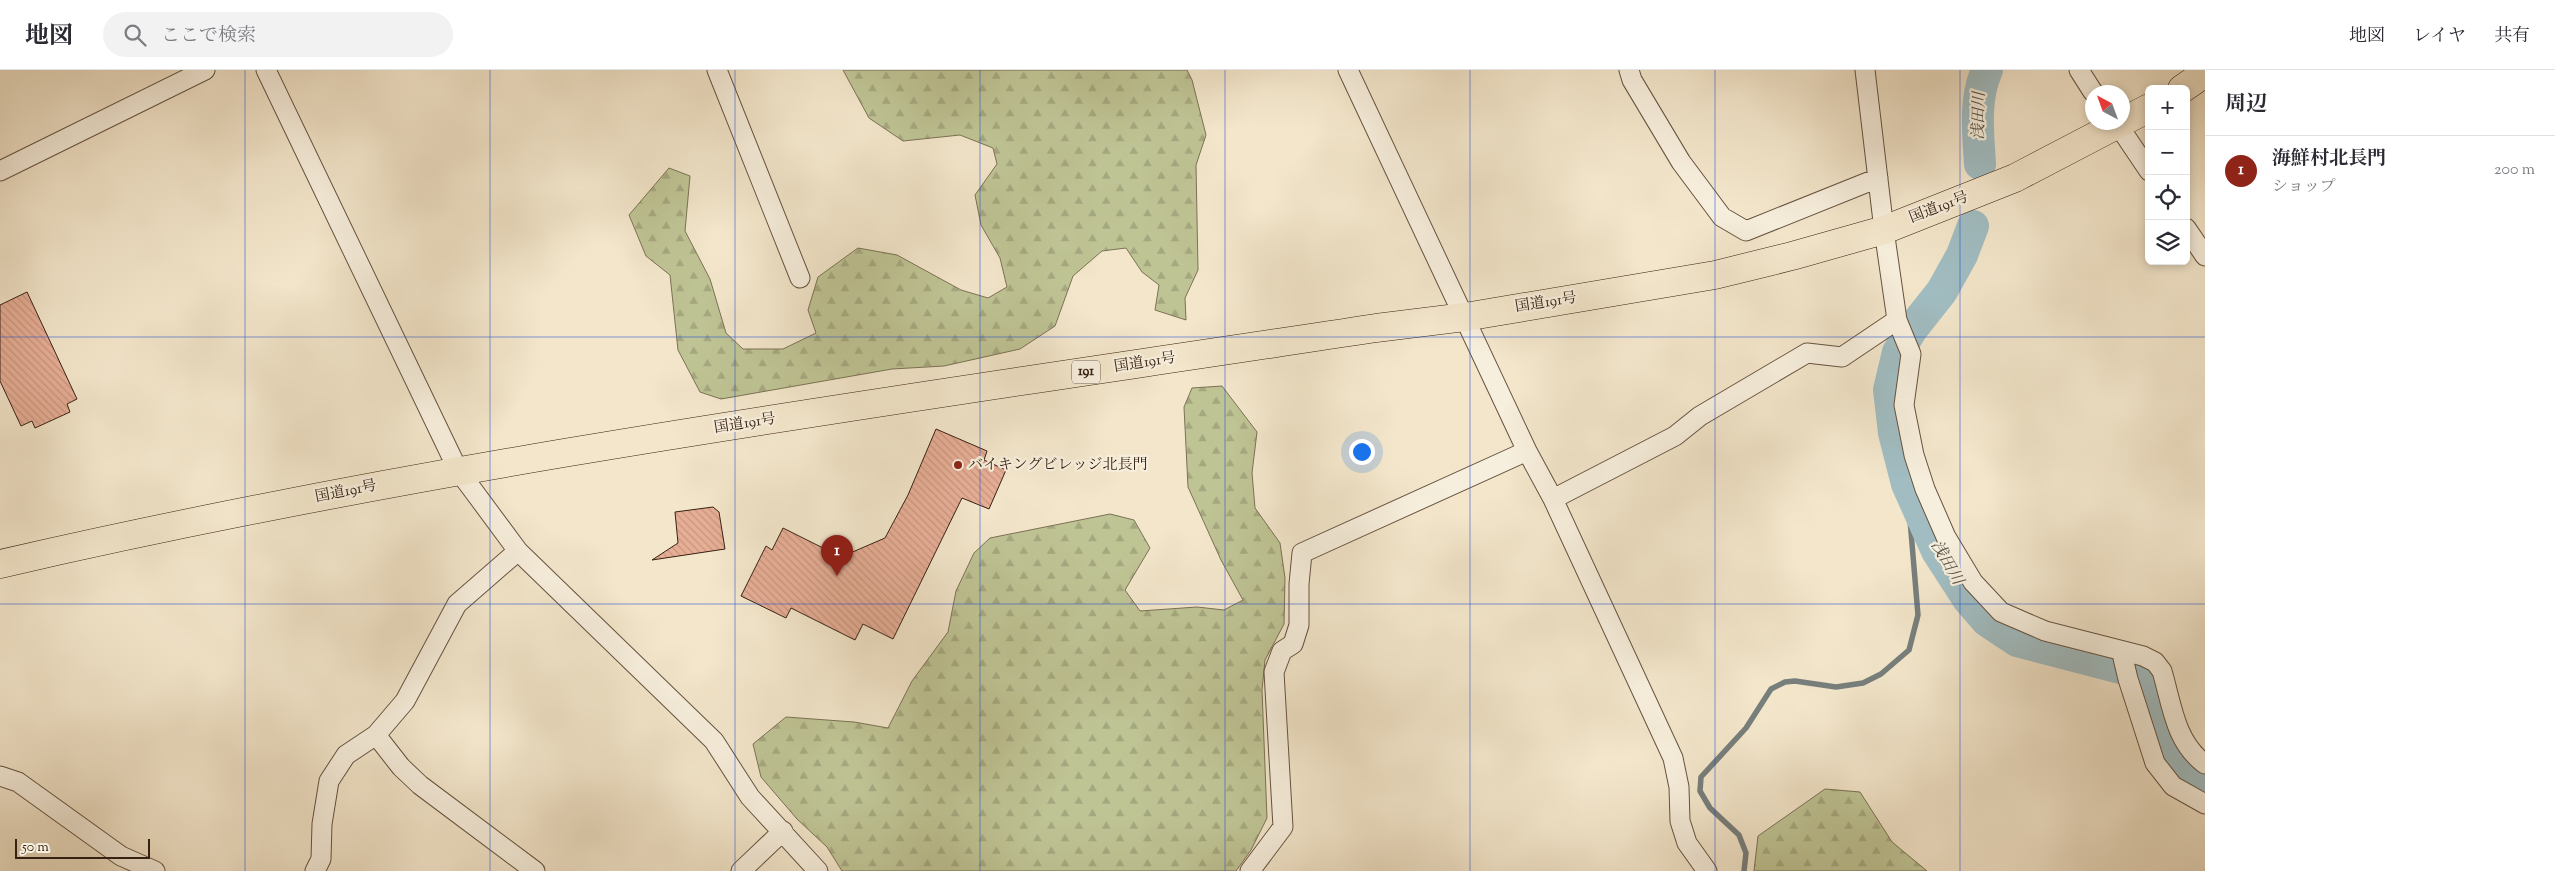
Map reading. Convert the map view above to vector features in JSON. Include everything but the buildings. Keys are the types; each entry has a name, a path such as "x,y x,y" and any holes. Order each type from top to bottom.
{"highway":[{"path":"2188,85 2205,73"},
{"name":"国道191号","path":"2130,118 2145,110"},
{"name":"国道191号","path":"0,564 135,533 458,470 730,426 1376,328 1465,317 1715,275 1884,230 2015,178 2106,130"}],"street":[{"path":"0,171 205,70"},
{"path":"266,70 458,470 518,551 714,741 750,797 818,871"},
{"path":"717,70 800,278"},
{"path":"1348,70 1528,451 1553,499 1673,758 1679,787 1680,821 1687,843 1707,871"},
{"path":"1629,70 1632,80 1681,162 1722,217 1746,231 1878,178"},
{"path":"1865,70 1884,230 1899,324 1911,354 1904,405 1914,455 1925,489 1946,537 1974,582 2002,612 2045,631 2156,662 2162,671 2181,737 2191,754 2205,764"},
{"path":"2078,70 2088,85"},
{"path":"2121,130 2145,165"},
{"path":"2190,234 2205,256"},
{"path":"1553,499 1675,436 1700,416 1807,353 1842,358 1899,324"},
{"path":"1250,871 1283,827 1274,672 1282,651 1293,644 1299,624 1298,584 1302,554 1528,451"},
{"path":"315,871 321,859 322,824 329,781 346,755 376,735 405,701 457,604 518,551"},
{"path":"2123,654 2128,680 2155,763 2173,786 2205,804"},
{"path":"376,735 401,767 420,785 535,871"},
{"path":"0,776 18,782 121,856 155,871"},
{"path":"741,871 783,831"}],"green space":[{"path":"843,70 1187,70 1192,80 1206,135 1196,165 1198,270 1185,298 1186,320 1155,310 1159,285 1142,272 1126,248 1102,251 1073,276 1055,326 1020,349 944,366 892,369 721,399 700,392 678,350 670,275 646,256 629,215 669,168 690,176 685,231 710,279 726,333 743,349 783,349 816,333 808,310 818,277 858,248 897,255 961,290 988,298 1007,287 1000,258 981,225 975,195 997,164 993,148 960,135 903,141 869,118"},
{"path":"1222,386 1257,432 1252,473 1255,508 1280,543 1285,578 1284,624 1265,660 1262,690 1267,818 1251,850 1236,871 842,871 827,847 797,819 761,777 753,744 786,717 854,722 888,728 912,681 948,632 956,591 974,553 990,538 1110,514 1134,520 1150,548 1125,590 1140,611 1197,607 1224,610 1243,600 1221,560 1188,487 1184,407 1192,388"},
{"path":"1825,789 1860,792 1892,842 1927,871 1754,871 1758,836"}],"waterway":[{"name":"浅田川","path":"1980,164 1979,104 1980,92 1987,70"},
{"name":"浅田川","path":"1973,226 1962,255 1942,291 1912,329 1898,352 1889,390 1894,433 1907,484 1937,551 1968,599 1987,621 2017,641 2132,671 2149,703 2164,751 2173,765 2186,778 2205,790"},
{"path":"1744,871 1746,853 1739,835 1710,808 1700,791 1701,777 1746,728 1771,689 1785,682 1795,681 1836,687 1863,683 1881,674 1909,650 1918,615 1907,484"}],"place":[{"name":"バイキングビレッジ北長門","path":"958,465"},
{"name":"海鮮村北長門","path":"837,576"}]}
